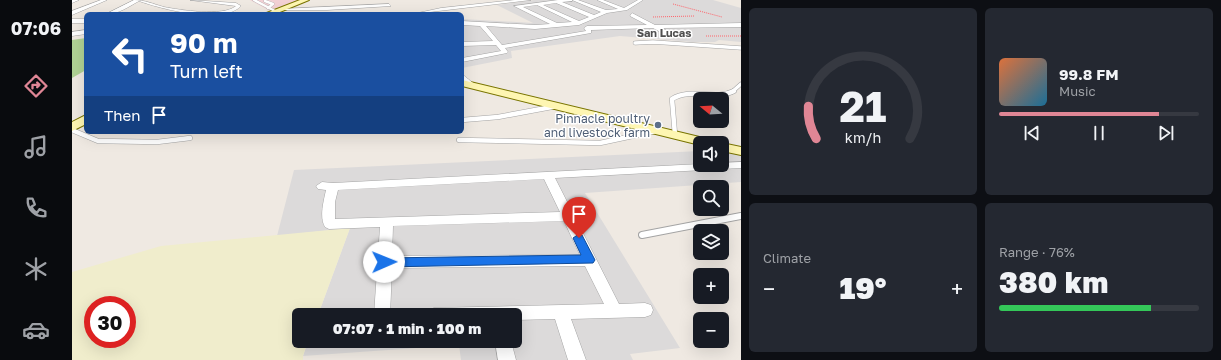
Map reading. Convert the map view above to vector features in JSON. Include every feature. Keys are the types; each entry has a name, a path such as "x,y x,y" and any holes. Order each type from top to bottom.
{"street":[{"path":"72,2 77,0"},
{"path":"72,13 105,0"},
{"path":"114,12 138,0 163,8 198,12"},
{"path":"192,0 236,4 239,6 233,11 227,12"},
{"path":"275,11 306,0"},
{"path":"426,12 441,9 528,0"},
{"path":"557,26 515,6 570,0"},
{"path":"574,0 606,12"},
{"path":"599,0 625,10"},
{"path":"464,28 483,26 535,27 579,23 606,12 625,10 632,3 641,0"},
{"path":"556,2 594,17"},
{"path":"537,4 579,23"},
{"path":"275,11 389,5"},
{"path":"634,16 672,36"},
{"path":"72,21 84,21"},
{"path":"464,23 483,26 505,52 464,60"},
{"path":"464,44 499,45 524,38 554,39 589,32 587,28 741,25"},
{"path":"508,26 524,38"},
{"path":"535,27 542,31"},
{"path":"72,34 84,32"},
{"path":"548,35 554,39"},
{"path":"484,36 491,36"},
{"path":"465,81 557,106 693,140"},
{"path":"72,129 84,120"},
{"path":"729,148 741,151"},
{"path":"568,216 329,224 327,186 548,176 741,165"},
{"path":"548,176 615,311"},
{"path":"382,308 387,221"},
{"path":"384,262 589,260"},
{"path":"522,313 645,310"},
{"path":"560,311 577,360"},
{"path":"504,348 507,360"}],"lane":[{"path":"254,0 275,11"},
{"path":"265,1 273,4 275,11"},
{"path":"635,43 653,42 741,48"},
{"path":"675,135 672,99 679,94 686,92 720,95 734,91 741,84"},
{"path":"464,120 498,117 557,106"},
{"path":"72,129 98,141 157,142 190,138"},
{"path":"459,140 600,143 657,130"},
{"path":"642,235 741,216"}],"path":[{"path":"634,16 694,16"}],"shaded area":[{"path":"250,0 300,0 270,11"},
{"path":"534,0 713,0 741,8 741,42 719,40 715,42 692,42 620,36 511,51 512,58 464,68 464,19 533,23 497,5"},
{"path":"693,151 693,172 729,172 729,151 741,153 741,182 729,183 729,180 693,180 693,185 585,193 680,348 630,354 633,360 461,360 459,348 522,348 522,308 321,308 350,228 277,236 294,170"},
{"path":"350,228 321,308 292,308 292,348 306,348 303,360 72,360 72,272 161,246"},
{"path":"306,348 416,348 303,356"}],"green space":[{"path":"84,38 84,71 72,78 72,40"}],"place":[{"name":"Pinnacle poultry and livestock farm","path":"658,125"}],"district":[{"name":"San Lucas","path":"664,32"}],"route":[{"path":"384,262 589,260 579,238"}]}
